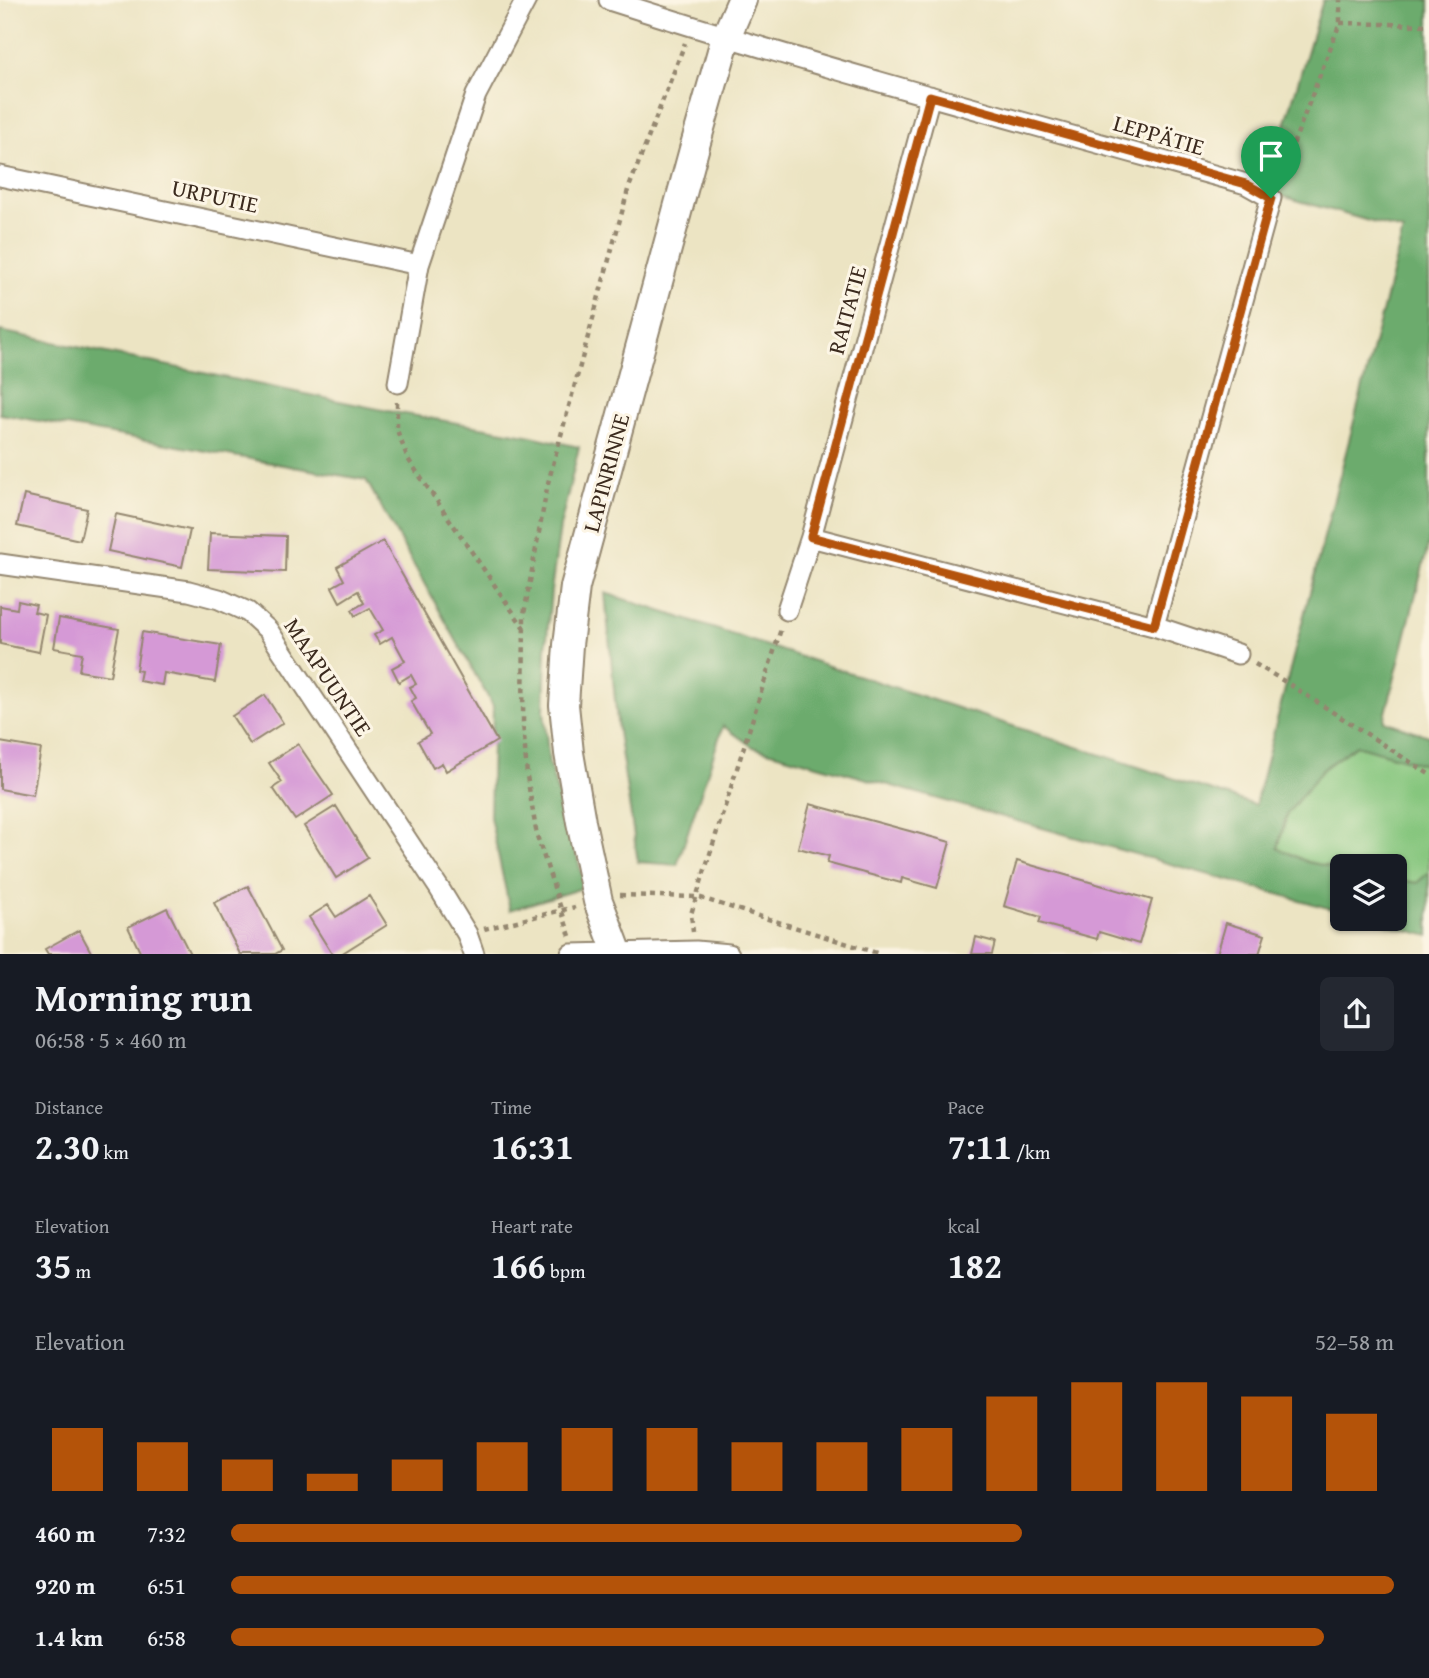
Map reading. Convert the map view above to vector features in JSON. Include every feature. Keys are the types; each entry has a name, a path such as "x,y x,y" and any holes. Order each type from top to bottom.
{"street":[{"path":"398,383 419,265 476,95 526,0"},
{"name":"LEPPÄTIE","path":"609,0 930,96 1246,184 1271,198"},
{"name":"LAPINRINNE","path":"618,953 598,901 569,753 564,705 575,587 726,37 741,0"},
{"name":"RAITATIE","path":"787,610 811,537 930,96"},
{"name":"URPUTIE","path":"0,176 419,265"},
{"path":"1154,626 1271,198"},
{"path":"811,537 1154,626 1238,654"},
{"name":"MAAPUUNTIE","path":"0,564 189,591 219,599 248,612 268,630 439,888 467,934 474,954"},
{"path":"571,954 696,951 729,954"}],"path":[{"path":"1271,198 1340,23 1340,0"},
{"path":"1340,23 1429,25"},
{"path":"398,383 397,430 408,459 524,628"},
{"path":"696,951 691,914 787,610"},
{"path":"1238,654 1429,774"},
{"path":"698,897 880,954"}],"green space":[{"path":"1323,0 1429,0 1429,542 1384,721 1429,736 1429,766 1356,745 1323,769 1287,814 1278,848 1307,862 1330,867 1330,909 753,747 723,726 677,865 638,862 618,732 605,593 1255,805 1403,231 1265,191"},
{"path":"0,331 388,411 527,435 579,447 560,527 551,591 544,711 549,764 586,887 510,910 490,817 493,706 366,480 0,414"},
{"path":"1356,745 1429,766 1429,872 1417,883 1407,881 1407,854 1330,854 1330,867 1307,862 1278,848 1287,814 1323,769"},
{"path":"1429,872 1429,936 1407,930 1407,881 1417,883"}],"building":[{"path":"24,495 87,509 80,540 17,526"},
{"path":"116,514 190,530 182,567 108,551"},
{"path":"210,533 286,536 285,572 208,569"},
{"path":"383,541 497,741 446,771 442,763 433,768 418,741 430,734 411,701 416,698 410,687 416,684 411,675 399,682 392,668 405,661 392,637 380,644 374,635 383,630 370,608 355,616 352,610 364,603 358,591 340,602 332,587 344,580 337,567"},
{"path":"18,601 36,605 34,612 46,615 39,652 0,644 0,606 17,609"},
{"path":"59,618 119,629 110,676 79,671 82,653 54,648"},
{"path":"142,632 221,645 215,682 164,673 162,685 139,681 141,671 136,670"},
{"path":"265,695 283,723 250,744 232,716"},
{"path":"0,742 41,749 33,795 0,789"},
{"path":"298,744 333,795 295,820 273,788 282,782 269,763"},
{"path":"810,804 950,842 937,888 902,878 901,883 827,863 829,856 798,848"},
{"path":"336,806 368,858 336,878 304,826"},
{"path":"1017,861 1152,900 1139,944 1099,932 1097,939 1039,923 1041,917 1004,906"},
{"path":"248,886 282,950 275,954 240,954 214,903"},
{"path":"369,896 387,925 341,954 332,954 309,917 328,905 336,917"},
{"path":"167,908 190,954 141,954 128,927"},
{"path":"1226,923 1265,935 1259,954 1217,954"},
{"path":"79,930 92,954 48,954 45,949"},
{"path":"976,937 995,942 992,954 972,954"}],"route":[{"path":"930,96 1246,184 1271,198 1154,626 811,537 930,96"}]}
